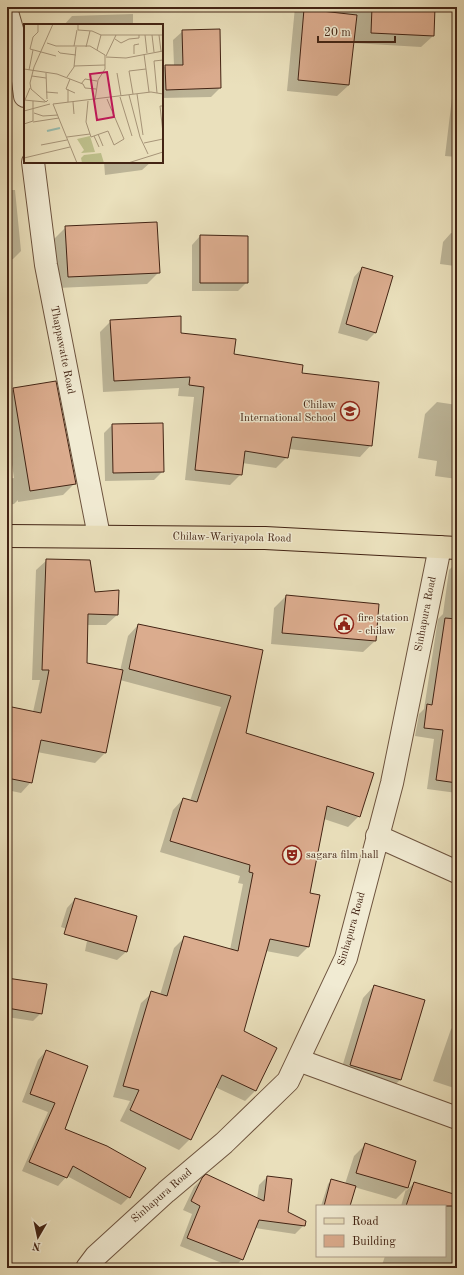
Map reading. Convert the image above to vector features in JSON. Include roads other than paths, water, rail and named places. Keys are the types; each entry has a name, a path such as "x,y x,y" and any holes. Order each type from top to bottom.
{"main road":[{"name":"Chilaw-Wariyapola Road","path":"7,536 265,538 448,548"}],"street":[{"path":"7,12 20,57 24,88"},
{"name":"Thappawatte Road","path":"33,163 46,265 99,536"},
{"name":"Sinhapura Road","path":"87,1268 96,1256 166,1192 224,1142 288,1081 346,958 392,783 448,548"},
{"path":"378,836 457,872"},
{"path":"298,1060 457,1118"}],"place":[{"name":"Chilaw International School","path":"350,411"},
{"name":"fire station - chilaw","path":"344,624"},
{"name":"sagara film hall","path":"292,855"}]}
